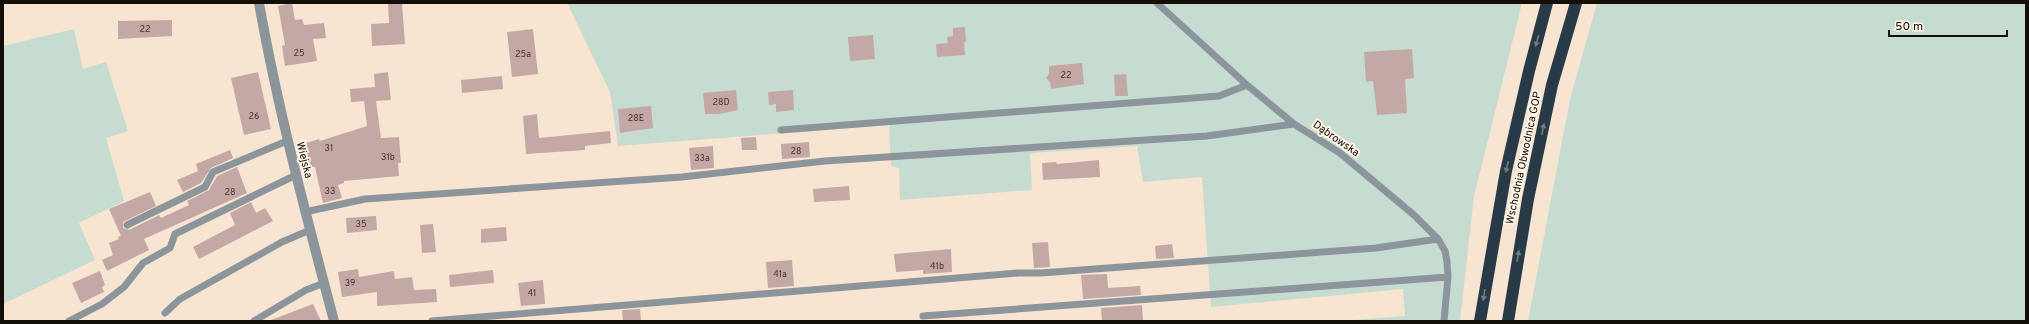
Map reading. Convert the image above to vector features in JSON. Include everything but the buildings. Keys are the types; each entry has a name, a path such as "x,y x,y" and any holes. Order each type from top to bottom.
{"highway":[{"name":"Wschodnia Obwodnica GOP","path":"1480,321 1506,171 1529,71 1547,3"},
{"name":"Wschodnia Obwodnica GOP","path":"1508,321 1528,199 1552,85 1576,3"}],"street":[{"name":"Wiejska","path":"259,3 268,55 287,141 334,321"}],"lane":[{"name":"Dąbrowska","path":"1157,3 1248,85 1294,124 1340,153 1414,215 1438,239 1445,251 1448,277 1444,321"},
{"path":"781,130 1219,96 1248,85"},
{"path":"305,212 365,199 682,177 833,161 1207,136 1294,124"},
{"path":"127,225 205,187 213,172 287,141"},
{"path":"69,321 102,304 124,287 144,263 170,248 175,234 296,175"},
{"path":"165,313 180,299 282,242 310,230"},
{"path":"432,321 1018,273 1041,273 1376,248 1438,239"},
{"path":"923,316 1448,277"},
{"path":"254,321 306,290 324,283"}],"green space":[{"path":"567,3 1522,3 1474,196 1460,321 1340,321 1405,316 1403,289 1211,307 1202,177 1143,182 1137,146 1030,153 1032,190 900,200 899,168 891,166 889,125 618,146 610,92"},
{"path":"1597,3 2026,3 2026,321 1528,321 1570,99"},
{"path":"74,29 83,69 106,62 128,131 106,138 124,201 79,223 95,260 3,304 3,46"}]}
